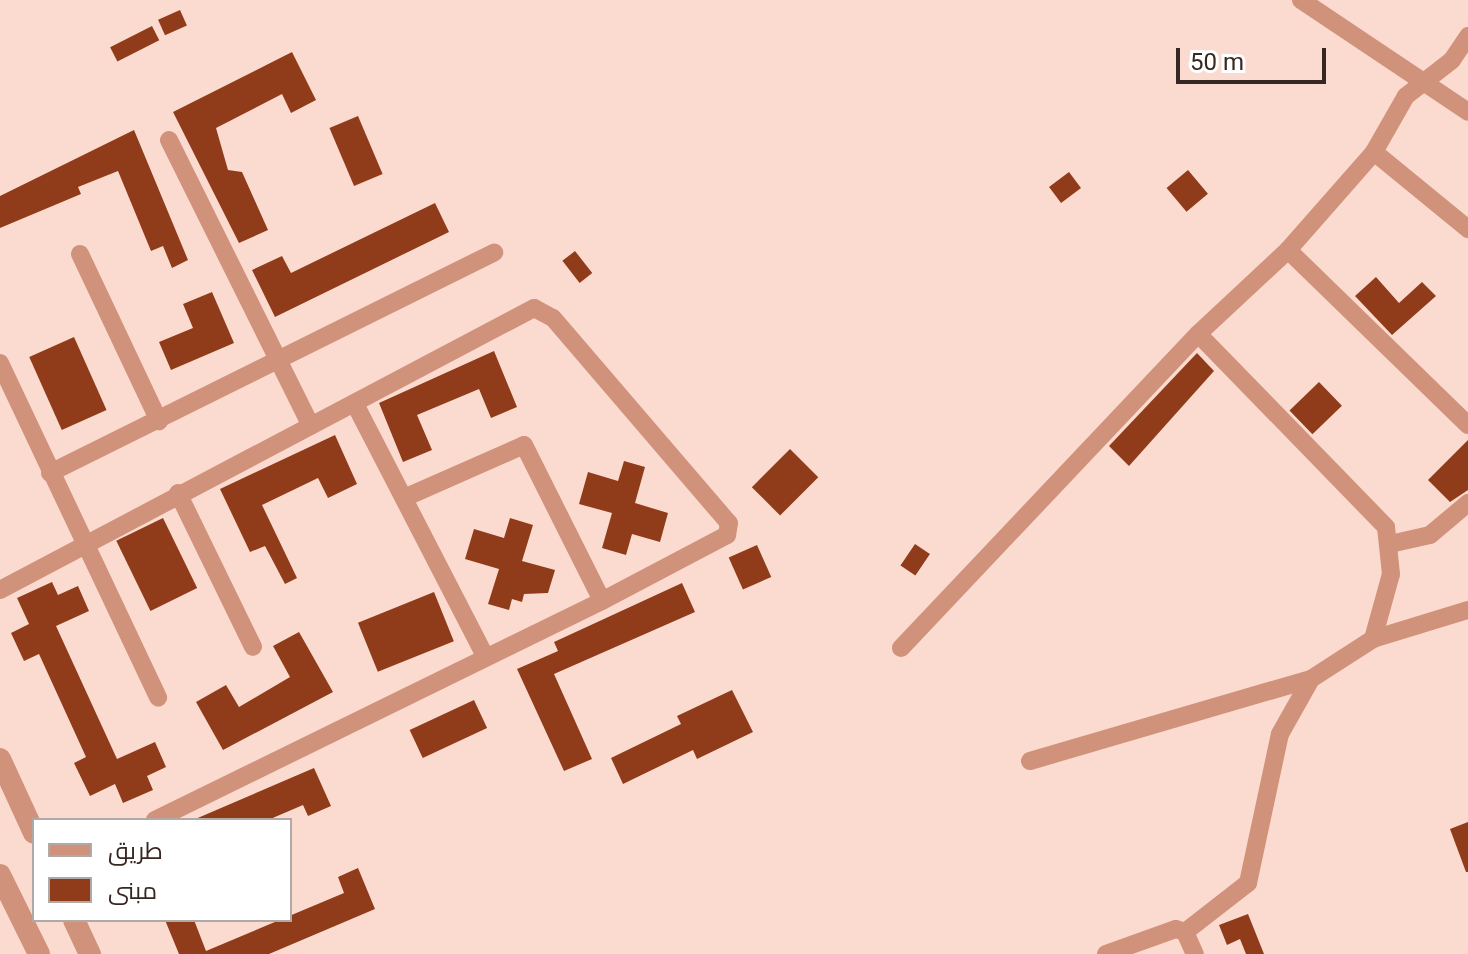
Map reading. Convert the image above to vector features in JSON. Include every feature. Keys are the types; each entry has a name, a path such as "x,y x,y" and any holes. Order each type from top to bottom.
{"street":[{"path":"1301,0 1468,112"},
{"path":"901,648 1198,334 1288,250 1374,152 1406,96 1452,60 1468,36"},
{"path":"169,140 311,426"},
{"path":"1374,152 1468,229"},
{"path":"1288,250 1468,425"},
{"path":"50,473 280,363 494,253"},
{"path":"80,254 159,421"},
{"path":"0,590 84,540 355,404 519,313 543,309 730,529 602,601 159,818"},
{"path":"1198,334 1386,527 1391,574 1373,639"},
{"path":"0,363 158,698"},
{"path":"355,404 485,656"},
{"path":"404,498 524,445 602,601"},
{"path":"178,493 253,647"},
{"path":"1390,544 1430,535 1468,503"},
{"path":"1030,761 1311,679 1373,639 1468,610"},
{"path":"1106,954 1164,931 1185,932 1248,883 1273,756 1311,679"},
{"path":"0,759 32,829"},
{"path":"0,875 39,954"},
{"path":"75,922 90,954"},
{"path":"1185,932 1195,954"}],"building":[{"path":"180,10 187,26 165,35 158,20"},
{"path":"152,26 159,40 117,62 110,47"},
{"path":"292,52 316,100 291,113 282,94 216,128 228,170 242,172 268,230 239,243 173,112"},
{"path":"358,116 383,174 354,186 329,128"},
{"path":"134,130 188,260 172,268 163,246 151,251 118,171 78,187 81,194 0,228 0,196"},
{"path":"1188,170 1208,194 1186,212 1167,188"},
{"path":"1069,172 1081,188 1061,203 1049,187"},
{"path":"435,203 449,232 275,317 252,270 282,256 291,273"},
{"path":"575,251 592,273 580,283 562,261"},
{"path":"1376,277 1399,303 1422,282 1436,296 1392,335 1355,296"},
{"path":"212,292 234,343 171,370 159,342 193,328 183,304"},
{"path":"74,337 107,410 62,430 29,357"},
{"path":"494,351 517,407 491,418 479,389 417,415 432,450 403,462 379,403"},
{"path":"1197,353 1214,371 1129,466 1109,446"},
{"path":"1319,382 1342,406 1312,434 1290,410"},
{"path":"335,435 357,484 328,498 318,478 262,505 297,578 285,584 265,546 250,552 220,489"},
{"path":"1468,440 1468,490 1450,502 1428,480"},
{"path":"790,449 818,477 780,515 752,487"},
{"path":"624,461 645,467 635,503 668,513 660,542 632,534 626,555 602,548 612,513 579,504 588,472 618,481"},
{"path":"163,518 197,588 150,611 116,541"},
{"path":"510,518 533,525 522,561 555,570 548,593 524,594 522,602 512,599 509,610 488,604 499,569 465,559 474,529 504,538"},
{"path":"915,544 930,554 915,576 900,566"},
{"path":"757,545 771,577 743,590 729,558"},
{"path":"52,582 58,595 78,586 89,611 56,626 117,759 155,742 166,767 147,776 153,790 123,803 115,784 90,796 74,763 86,757 39,654 24,661 11,633 29,624 17,598"},
{"path":"682,583 695,612 554,674 592,759 564,771 517,669 558,651 554,642"},
{"path":"434,592 454,641 378,672 358,623"},
{"path":"299,632 333,692 223,750 196,702 226,685 239,707 290,677 273,646"},
{"path":"732,690 753,732 697,759 693,750 623,784 611,758 681,724 677,716"},
{"path":"474,700 487,728 423,758 410,730"},
{"path":"314,768 331,806 308,816 303,805 273,818 198,818"},
{"path":"1468,822 1468,872 1466,872 1450,829"},
{"path":"358,868 375,909 269,954 179,954 166,922 195,922 206,951 275,922 292,922 292,915 344,893 338,877"},
{"path":"1248,914 1264,954 1246,954 1240,939 1227,945 1219,925"}]}
